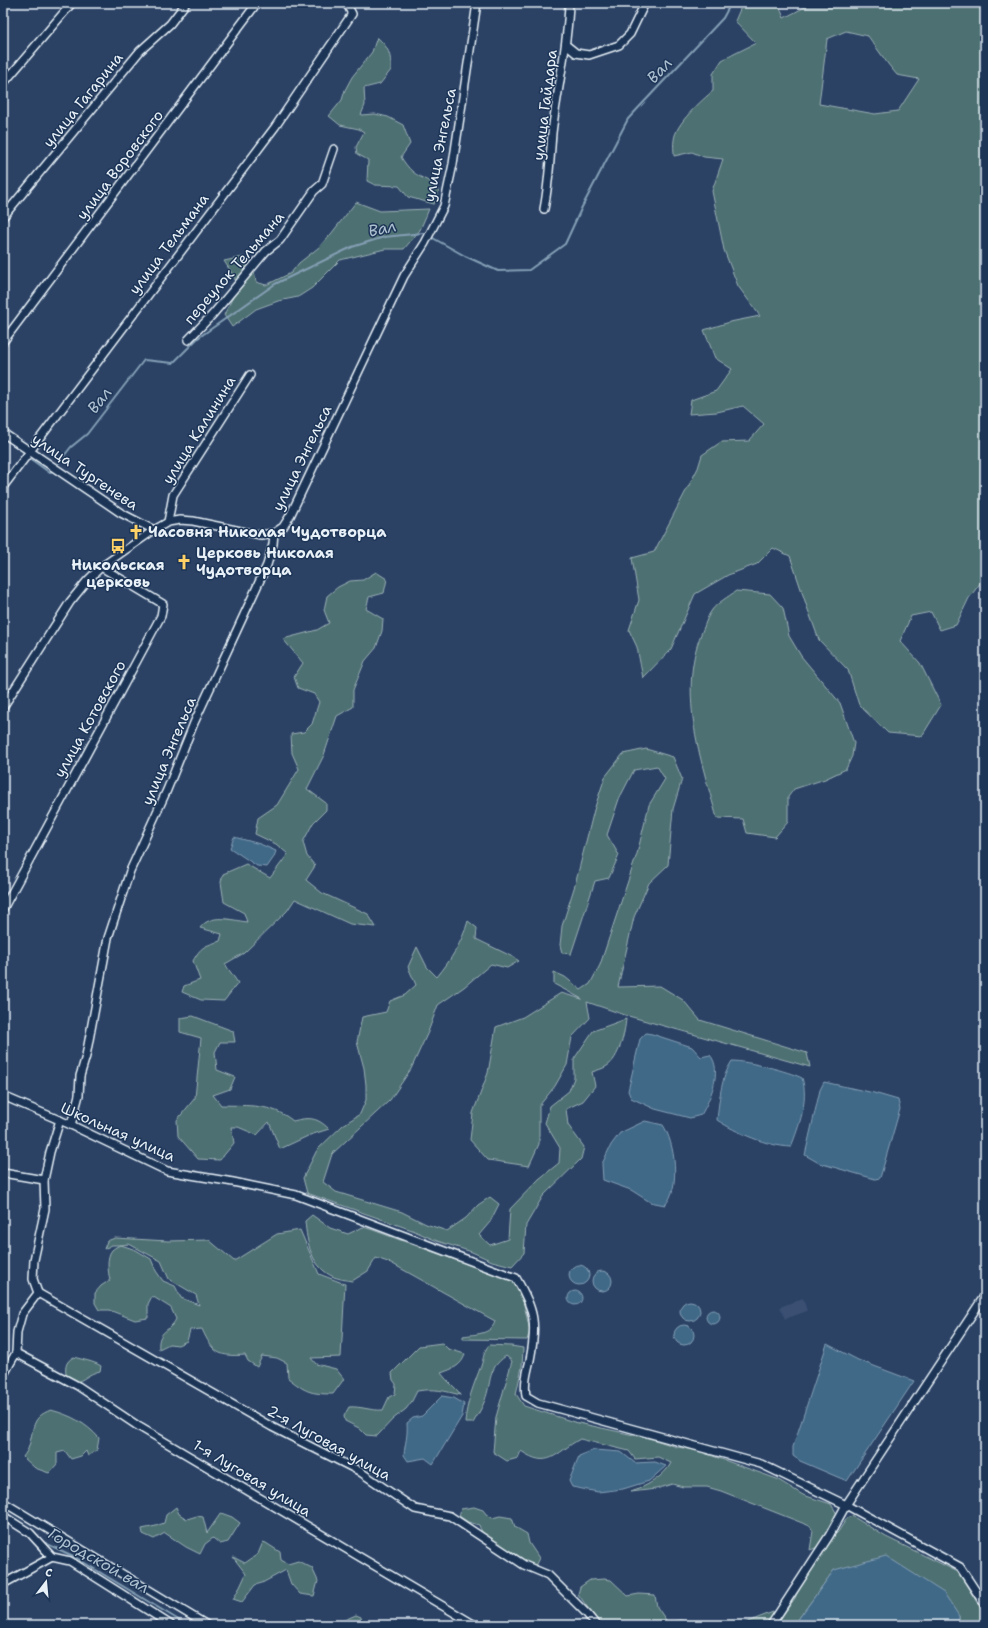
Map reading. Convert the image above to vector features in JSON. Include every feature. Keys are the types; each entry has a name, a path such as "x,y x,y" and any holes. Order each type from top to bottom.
{"street":[{"name":"улица Гагарина","path":"3,217 140,51 170,24 186,3"},
{"name":"улица Воровского","path":"3,342 257,3"},
{"name":"улица Тельмана","path":"3,487 275,126 352,14 348,6 344,3"},
{"name":"улица Энгельса","path":"71,1125 79,1095 80,1076 86,1056 108,938 130,871 167,790 194,723 266,565 273,544 274,533 283,527 290,516 404,276 432,231 444,206 453,164 477,3"},
{"name":"улица Гайдара","path":"544,209 550,170 552,134 566,45 568,3"},
{"path":"566,45 576,53 589,55 620,45 630,34 645,3"},
{"path":"3,84 70,4"},
{"name":"переулок Тельмана","path":"188,340 213,314 266,251 280,240 314,191 322,184 334,149"},
{"name":"улица Калинина","path":"168,522 173,495 250,375"},
{"name":"улица Тургенева","path":"3,432 120,513 154,530"},
{"path":"3,707 70,602 87,581 101,567 154,530 168,522 180,520 193,521 262,535 274,533"},
{"name":"улица Котовского","path":"3,909 161,616 163,604 101,567"},
{"name":"Школьная улица","path":"3,1096 71,1125 167,1171 233,1182 296,1195 516,1278 525,1293 532,1310 534,1327 533,1342 524,1385 526,1396 545,1405 761,1464 846,1505"},
{"path":"3,1376 16,1353 17,1332 22,1314 38,1293 33,1279 34,1260 45,1209 44,1180 50,1152 60,1120"},
{"path":"3,1173 44,1180"},
{"name":"2-я Луговая улица","path":"38,1293 272,1427 359,1471 415,1509 450,1516 524,1566 548,1575 596,1625"},
{"path":"771,1625 829,1536 846,1505 985,1295"},
{"name":"1-я Луговая улица","path":"16,1353 78,1386 144,1429 475,1625"},
{"path":"3,1502 207,1625"},
{"path":"846,1505 960,1567 985,1605"},
{"path":"3,1516 30,1534 52,1557 70,1561 171,1625"},
{"path":"3,1584 52,1557"}],"shaded area":[{"path":"234,837 260,844 276,851 274,857 267,867 257,866 230,848"},
{"path":"646,1033 692,1047 701,1057 710,1055 714,1061 714,1085 701,1115 690,1118 655,1109 631,1098 628,1091 640,1039"},
{"path":"732,1061 767,1067 787,1072 802,1078 804,1086 804,1104 800,1122 791,1147 772,1144 752,1138 717,1120 725,1074"},
{"path":"824,1082 898,1100 900,1109 880,1178 875,1179 819,1163 805,1155 820,1090"},
{"path":"645,1121 663,1125 671,1143 675,1177 670,1197 665,1205 650,1202 631,1190 603,1180 602,1164 611,1145 620,1133"},
{"path":"579,1265 586,1268 589,1275 586,1282 579,1285 572,1282 569,1275 572,1268"},
{"path":"602,1271 609,1274 612,1281 609,1288 602,1291 595,1288 592,1281 595,1274"},
{"path":"572,1291 578,1291 582,1295 582,1301 578,1305 572,1305 568,1301 568,1295"},
{"path":"803,1298 807,1311 785,1319 780,1307"},
{"path":"690,1301 697,1304 700,1311 697,1318 690,1321 683,1318 680,1311 683,1304"},
{"path":"710,1310 716,1310 720,1314 720,1320 716,1324 710,1324 706,1320 706,1314"},
{"path":"684,1325 691,1328 694,1335 691,1342 684,1345 677,1342 674,1335 677,1328"},
{"path":"827,1344 858,1360 914,1381 847,1481 800,1461 793,1456 793,1447"},
{"path":"442,1396 454,1398 464,1404 462,1416 433,1464 425,1458 408,1461 404,1455 407,1436 407,1423 413,1418 422,1416"},
{"path":"594,1450 621,1452 635,1463 655,1462 666,1466 649,1481 623,1489 598,1492 572,1487 569,1481 579,1456"},
{"path":"886,1556 944,1593 959,1616 959,1625 794,1625 834,1570"}],"green space":[{"path":"745,3 778,3 784,18 805,7 835,7 850,3 985,3 985,577 969,598 956,625 940,630 931,612 911,616 900,641 920,663 941,705 922,736 888,733 859,705 848,670 819,640 790,556 773,548 757,564 728,575 695,594 671,649 643,678 637,647 629,630 639,600 632,558 654,552 698,468 702,455 721,442 749,441 764,424 743,406 717,412 689,414 691,400 716,391 732,369 715,358 704,330 730,322 760,316 738,286 724,250 712,191 723,159 704,157 692,152 674,156 674,144 679,127 702,100 713,91 713,74 722,60 756,43 735,21 741,7","holes":["846,31 868,36 897,75 919,79 898,111 875,114 819,104 827,39"]},
{"path":"377,37 388,52 391,70 380,84 364,88 365,105 361,115 375,114 388,117 403,125 410,144 401,157 411,170 430,182 439,191 434,204 408,197 399,186 375,185 367,181 368,160 357,154 356,147 364,132 359,129 340,125 329,116 342,100 345,90 352,77 372,52"},
{"path":"356,202 380,211 429,209 420,230 404,249 385,249 340,260 312,288 298,297 278,301 256,309 232,327 224,315 233,297 235,278 224,261 243,257 252,262 256,282 266,285 291,273 299,263 318,248 331,234"},
{"path":"376,572 387,579 384,593 369,597 366,609 383,619 382,631 376,648 365,661 353,690 353,707 337,716 324,755 307,789 326,803 326,810 313,823 303,842 307,856 315,866 306,880 322,893 368,914 376,927 350,924 295,899 287,911 244,953 225,964 238,983 224,1001 201,1000 182,992 184,986 200,980 193,961 198,952 204,947 220,941 222,934 200,928 210,920 215,919 228,919 247,922 244,913 224,902 221,882 223,874 246,864 270,878 288,854 276,844 255,834 258,818 277,805 299,769 292,753 291,734 304,732 312,724 319,702 314,694 298,688 294,677 303,663 283,639 317,630 329,623 324,610 327,596 338,587 350,581 363,580"},
{"path":"736,591 770,594 783,608 789,636 801,656 840,703 854,743 852,756 846,769 825,779 794,789 788,797 788,822 775,837 747,833 743,819 717,818 698,747 694,722 691,698 692,674 696,650 706,621 714,607"},
{"path":"646,749 673,757 682,779 673,809 668,865 649,883 634,917 618,987 660,986 683,1000 700,1020 807,1053 810,1067 625,1015 587,1002 590,1018 572,1037 567,1065 555,1086 539,1106 539,1144 529,1166 488,1160 470,1140 473,1113 488,1073 496,1027 523,1017 561,993 582,999 554,984 554,972 565,977 581,990 590,984 600,965 637,854 649,805 665,779 657,766 634,770 619,799 607,835 619,855 609,878 595,881 571,954 562,953 560,945 562,926 575,885 594,810 605,777 623,754"},
{"path":"468,921 477,928 476,939 519,961 507,968 491,964 464,987 438,1005 428,1032 411,1069 390,1100 332,1154 323,1182 336,1192 402,1212 426,1224 447,1231 466,1218 478,1205 490,1197 499,1204 490,1222 479,1235 490,1245 508,1239 510,1209 539,1179 559,1163 560,1148 545,1123 550,1106 569,1091 574,1078 574,1059 593,1031 626,1019 623,1038 615,1058 611,1063 602,1069 592,1072 595,1086 583,1101 566,1109 568,1125 584,1147 581,1159 543,1196 526,1225 524,1253 512,1266 492,1261 472,1252 437,1241 412,1230 307,1193 303,1178 317,1150 343,1125 360,1114 366,1100 364,1068 357,1042 362,1017 386,1012 390,1001 405,995 416,985 408,967 417,947 427,967 437,977 456,950"},
{"path":"193,1016 233,1031 235,1042 220,1042 215,1052 217,1070 235,1077 230,1089 213,1095 221,1105 268,1108 285,1115 293,1121 304,1119 317,1120 329,1129 310,1135 280,1149 269,1122 257,1135 238,1127 231,1127 234,1143 220,1160 198,1159 178,1136 177,1120 195,1098 201,1038 180,1032 180,1018"},
{"path":"312,1215 330,1228 348,1234 363,1227 370,1229 519,1283 530,1331 527,1340 463,1339 463,1336 482,1333 490,1329 495,1321 391,1263 376,1258 368,1271 352,1281 336,1278 326,1273 315,1261 307,1238 305,1221"},
{"path":"300,1230 319,1274 345,1284 341,1357 311,1358 316,1364 336,1369 344,1379 333,1394 313,1393 299,1386 288,1378 287,1363 277,1358 262,1356 257,1367 248,1361 245,1355 222,1354 213,1348 202,1329 190,1330 187,1341 178,1345 169,1344 159,1349 160,1338 176,1319 171,1308 152,1296 148,1304 148,1318 135,1320 109,1310 99,1310 95,1303 95,1293 101,1286 110,1280 108,1265 110,1253 113,1249 120,1245 112,1245 104,1249 107,1241 115,1238 168,1241 209,1240 234,1261 277,1234","holes":["129,1244 161,1261 169,1279 196,1295 199,1305 181,1298 175,1286 163,1281 156,1271 151,1259 136,1250 121,1245"]},
{"path":"3,1247 5,1259 3,1283"},
{"path":"442,1343 448,1349 465,1354 464,1358 459,1364 441,1373 461,1395 434,1390 417,1391 406,1409 393,1419 377,1436 366,1435 359,1428 345,1421 344,1416 349,1407 383,1410 389,1397 395,1394 396,1384 393,1380 392,1373 419,1346"},
{"path":"489,1345 523,1348 522,1367 516,1394 524,1406 574,1422 652,1439 677,1447 696,1450 777,1479 803,1495 831,1504 837,1514 821,1546 810,1550 813,1531 810,1526 721,1491 707,1487 683,1487 672,1484 656,1489 631,1492 654,1481 668,1468 671,1463 658,1457 635,1459 629,1451 580,1439 552,1457 539,1459 531,1457 521,1451 518,1458 507,1461 493,1452 496,1417 512,1361 506,1356 500,1361 493,1371 485,1400 473,1423 465,1423 471,1394"},
{"path":"74,1357 98,1364 101,1366 100,1371 93,1373 77,1382 66,1375 67,1364 69,1360"},
{"path":"51,1410 65,1414 77,1420 89,1428 99,1438 97,1450 88,1456 86,1451 81,1456 71,1459 65,1451 57,1453 57,1464 49,1473 35,1468 23,1457 29,1447 34,1424 40,1416"},
{"path":"176,1507 179,1514 187,1519 197,1516 203,1517 207,1533 221,1513 232,1517 240,1523 228,1542 220,1544 213,1538 205,1544 200,1554 186,1547 165,1533 154,1539 143,1534 142,1529 164,1523 166,1515"},
{"path":"474,1507 483,1510 492,1518 500,1516 512,1518 515,1527 527,1534 529,1543 539,1558 535,1566 502,1551 488,1539 482,1532 479,1525 468,1522 459,1516 461,1509"},
{"path":"852,1516 886,1537 958,1572 985,1615 985,1625 959,1625 959,1616 834,1570 794,1625 776,1625 795,1598 801,1584 829,1540 838,1532 847,1518"},
{"path":"263,1542 280,1552 281,1560 288,1564 298,1561 312,1568 318,1581 314,1596 300,1594 291,1584 286,1570 262,1583 255,1585 242,1602 233,1599 246,1574 233,1557 245,1563 258,1554"},
{"path":"590,1580 611,1580 628,1596 639,1594 655,1595 657,1607 668,1623 681,1620 693,1623 693,1625 600,1625 578,1594 580,1587"},
{"path":"778,1610 768,1625 740,1625"},
{"path":"356,1615 361,1617 362,1625 339,1625 342,1621"}],"waterway":[{"name":"Вал","path":"431,237 465,256 498,271 529,270 565,244 582,207 628,119 723,18 731,3"},
{"name":"Вал","path":"56,466 71,447 87,434 144,360 173,363 198,338 275,284 352,247 384,237 423,233 427,235"},
{"name":"Вал","path":"28,457 50,473 53,469"},
{"name":"Городской вал","path":"3,1510 23,1525"},
{"name":"Городской вал","path":"43,1542 73,1556 187,1625"}],"place":[{"name":"Часовня Николая Чудотворца","path":"136,532"},
{"name":"Никольская церковь","path":"118,546"},
{"name":"Церковь Николая Чудотворца","path":"184,562"}]}
